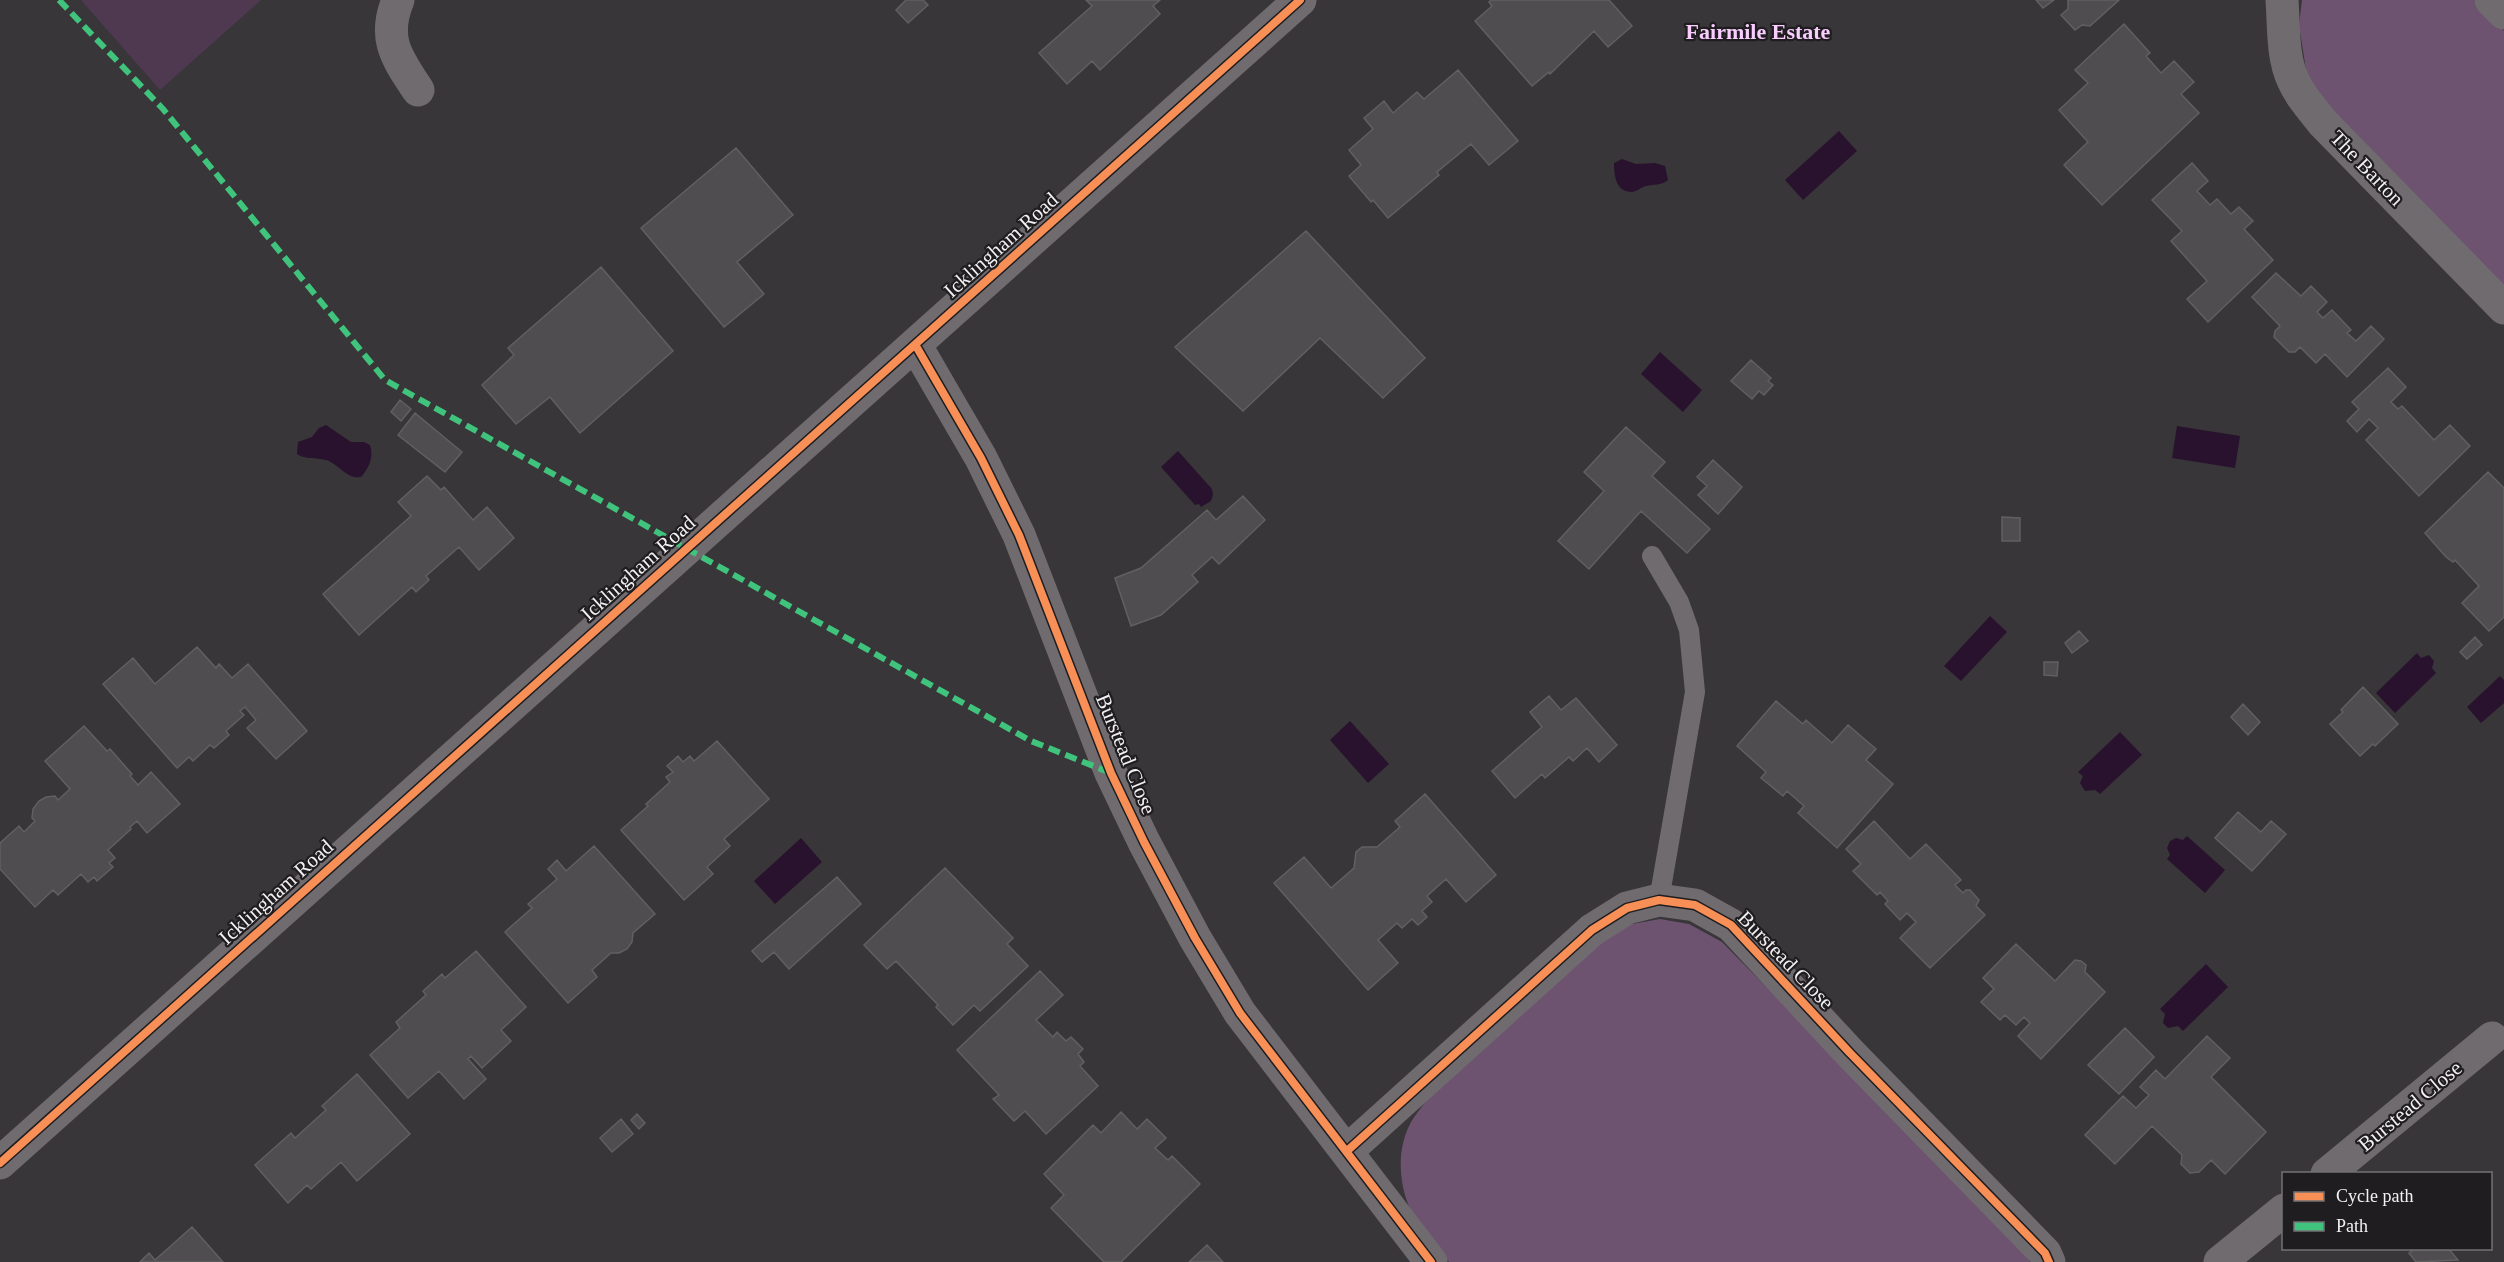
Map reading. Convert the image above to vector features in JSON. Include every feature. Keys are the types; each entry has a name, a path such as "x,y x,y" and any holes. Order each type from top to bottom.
{"street":[{"path":"398,0 392,14 391,41 396,57 418,90"},
{"name":"Icklingham Road","path":"0,1163 916,346 1300,0"},
{"name":"The Barton","path":"2282,0 2286,56 2292,79 2302,96 2323,123 2504,308"},
{"path":"2492,0 2504,13"},
{"name":"Burstead Close","path":"916,346 981,458 1019,535 1111,773 1164,880 1240,1012 1431,1262"},
{"name":"Burstead Close","path":"1347,1150 1592,930 1627,908 1659,900 1695,905 1731,925 1850,1053 2045,1253 2049,1262"},
{"name":"Burstead Close","path":"2328,1172 2492,1038"},
{"path":"2220,1262 2282,1211"}],"lane":[{"path":"1652,556 1679,602 1689,630 1695,692 1659,900"}],"shaded area":[{"path":"81,0 261,0 160,90"},
{"path":"2302,0 2474,0 2504,31 2504,290 2332,117 2307,76 2299,25"},
{"path":"1839,131 1857,151 1803,200 1785,180"},
{"path":"1622,159 1636,164 1655,163 1665,166 1668,180 1632,192 1622,189 1617,182 1614,163"},
{"path":"1660,352 1702,390 1683,412 1641,374"},
{"path":"326,425 351,442 364,442 370,445 370,462 361,477 351,476 326,460 297,454 298,442 312,437 319,428"},
{"path":"2177,426 2240,436 2235,468 2172,458"},
{"path":"1178,451 1212,489 1211,501 1201,507 1199,504 1195,505 1161,467"},
{"path":"1990,616 2007,632 1961,681 1944,666"},
{"path":"2417,653 2421,658 2429,655 2434,661 2432,668 2436,673 2395,713 2376,693"},
{"path":"2500,676 2504,680 2504,703 2481,723 2467,707"},
{"path":"1350,721 1389,764 1368,783 1330,740"},
{"path":"2120,732 2142,755 2100,794 2095,790 2085,791 2080,783 2083,776 2078,772"},
{"path":"2187,836 2225,870 2205,893 2167,859 2170,855 2167,848 2170,841 2176,838 2183,840"},
{"path":"801,838 822,862 775,904 754,881"},
{"path":"1660,919 1689,924 1722,942 2017,1242 2030,1262 1449,1262 1412,1214 1403,1188 1402,1147 1411,1122 1428,1099 1600,939 1632,924"},
{"path":"2206,964 2228,987 2183,1031 2178,1026 2168,1028 2163,1023 2165,1014 2160,1009"}],"building":[{"path":"906,0 923,0 928,5 908,23 896,10"},
{"path":"1086,0 1160,0 1153,6 1160,14 1100,70 1092,61 1067,84 1039,53 1092,6"},
{"path":"1491,0 1609,0 1632,26 1608,47 1594,31 1550,74 1549,72 1532,86 1475,21 1492,6 1489,2"},
{"path":"2036,0 2054,0 2043,8"},
{"path":"2068,0 2119,0 2090,26 2082,25 2075,30 2061,15 2068,9"},
{"path":"2124,24 2150,53 2146,56 2161,73 2174,61 2194,82 2181,94 2199,113 2102,205 2064,165 2088,142 2059,110 2088,83 2075,70"},
{"path":"1458,70 1518,141 1489,165 1471,144 1437,172 1439,175 1388,218 1349,176 1361,165 1349,150 1373,129 1364,118 1384,101 1393,113 1417,92 1424,99"},
{"path":"736,148 793,215 737,262 764,294 724,327 641,228"},
{"path":"2192,163 2208,181 2197,191 2210,205 2217,199 2231,214 2239,207 2253,221 2244,229 2273,260 2208,322 2187,299 2207,281 2171,241 2182,231 2152,200"},
{"path":"1306,231 1425,358 1383,398 1320,338 1243,411 1175,347"},
{"path":"601,267 673,351 580,433 550,397 516,424 482,385 514,355 508,348"},
{"path":"2276,273 2301,296 2311,286 2327,302 2317,312 2323,318 2332,310 2351,330 2347,333 2356,341 2371,326 2384,339 2347,377 2325,354 2316,363 2300,347 2295,352 2289,352 2274,337 2275,331 2280,326 2252,297"},
{"path":"1751,360 1771,378 1768,381 1773,385 1764,395 1759,391 1752,399 1731,381"},
{"path":"2388,368 2406,387 2391,402 2398,409 2402,406 2434,440 2450,425 2470,446 2419,496 2366,440 2378,428 2369,419 2357,432 2347,421 2359,409 2352,402"},
{"path":"400,400 411,409 401,421 391,412"},
{"path":"415,413 462,452 445,472 398,435"},
{"path":"1626,427 1665,462 1652,476 1710,529 1687,553 1641,511 1589,569 1558,541 1604,491 1584,472"},
{"path":"1713,460 1742,487 1718,514 1698,495 1707,486 1697,477"},
{"path":"2488,472 2504,488 2504,617 2489,631 2462,603 2479,586 2455,560 2453,562 2446,557 2425,533"},
{"path":"427,476 441,490 444,487 473,520 487,507 514,538 479,570 459,547 426,576 429,580 416,592 412,587 359,635 323,594 411,516 398,502"},
{"path":"1243,496 1265,520 1219,564 1212,557 1192,575 1198,582 1161,615 1131,626 1115,578 1141,568 1207,510 1216,520"},
{"path":"2002,517 2020,518 2020,541 2002,541"},
{"path":"2079,631 2088,641 2072,653 2065,643"},
{"path":"2475,637 2482,645 2467,659 2460,652"},
{"path":"197,647 216,668 219,664 232,678 248,664 307,731 276,759 247,728 256,720 245,707 240,711 244,715 226,731 229,735 214,748 210,745 193,761 189,757 177,768 103,684 133,658 155,684"},
{"path":"2044,662 2058,662 2057,676 2044,675"},
{"path":"2363,687 2398,724 2375,746 2373,744 2360,756 2330,724"},
{"path":"1549,696 1561,710 1576,698 1617,745 1599,762 1587,748 1573,761 1569,757 1545,778 1542,774 1515,798 1492,771 1542,727 1530,712"},
{"path":"1776,701 1803,724 1806,720 1832,743 1848,725 1876,749 1866,760 1893,784 1837,848 1798,813 1804,806 1787,791 1783,796 1761,778 1766,772 1737,746"},
{"path":"2243,704 2260,722 2248,735 2231,717"},
{"path":"84,726 107,751 110,749 132,774 130,776 138,785 151,772 180,804 147,833 137,821 130,827 131,829 108,850 115,858 109,863 113,867 97,881 94,877 88,882 81,874 58,895 53,890 35,907 0,869 0,843 19,826 24,832 35,821 32,818 33,809 39,801 55,796 58,800 70,789 45,761"},
{"path":"717,741 769,799 724,839 730,846 707,867 713,874 684,900 621,830 670,782 666,777 673,772 667,766 678,756 683,762 690,756 694,761"},
{"path":"1425,794 1496,875 1466,902 1446,879 1427,896 1432,902 1422,911 1427,917 1418,925 1412,919 1402,928 1397,923 1378,940 1398,963 1368,990 1274,883 1304,857 1331,888 1354,868 1356,852 1362,847 1377,847 1400,827 1395,821"},
{"path":"2238,812 2261,832 2271,821 2286,834 2252,871 2215,838"},
{"path":"1874,821 1910,859 1926,844 1961,880 1955,885 1963,893 1970,890 1979,900 1976,906 1985,915 1930,968 1900,938 1916,922 1907,913 1900,920 1885,904 1888,901 1880,892 1877,895 1853,871 1861,864 1846,849"},
{"path":"594,846 655,914 633,933 632,942 627,949 619,953 611,953 592,970 597,977 568,1003 505,932 532,908 528,904 557,879 548,869 557,860 566,871"},
{"path":"945,868 1013,938 1007,944 1028,966 980,1011 974,1005 953,1025 936,1007 938,1005 896,961 887,969 864,945"},
{"path":"837,877 861,904 789,969 774,952 762,962 752,951"},
{"path":"2016,944 2055,981 2075,960 2081,961 2086,965 2085,972 2105,992 2041,1059 2018,1036 2030,1023 2024,1017 2016,1025 2005,1015 2000,1020 1981,1002 1994,989 1983,978"},
{"path":"476,951 526,1007 501,1030 511,1041 482,1068 471,1056 468,1059 486,1079 464,1099 439,1071 408,1098 370,1055 400,1028 396,1022 426,995 423,991 442,974 445,978"},
{"path":"1040,971 1063,995 1036,1020 1053,1037 1057,1032 1066,1041 1071,1037 1083,1049 1078,1054 1084,1062 1080,1066 1098,1086 1046,1134 1025,1111 1014,1121 993,1099 999,1095 957,1050"},
{"path":"2125,1028 2154,1057 2119,1094 2088,1065"},
{"path":"2207,1036 2230,1058 2211,1077 2266,1132 2225,1174 2211,1160 2199,1172 2190,1173 2181,1164 2182,1155 2152,1126 2115,1164 2085,1135 2123,1096 2136,1108 2149,1095 2140,1087 2156,1070 2165,1079"},
{"path":"357,1074 410,1134 357,1181 341,1162 311,1189 307,1185 288,1203 255,1165 291,1133 295,1138 326,1110 322,1106"},
{"path":"1121,1112 1137,1129 1147,1119 1166,1138 1155,1148 1168,1160 1172,1156 1200,1184 1121,1262 1104,1262 1051,1208 1064,1195 1044,1174 1093,1125 1101,1133"},
{"path":"637,1114 645,1123 639,1129 631,1120"},
{"path":"621,1119 633,1134 612,1152 600,1138"},
{"path":"192,1227 223,1262 140,1262 149,1253 155,1260"},
{"path":"1207,1245 1223,1262 1189,1262"},
{"path":"2413,1250 2450,1250 2458,1260 2416,1262 2409,1253"}],"marked path":[{"path":"59,0 163,109 385,380 1031,741 1111,773"}],"cycle path":[{"path":"0,1163 1300,0"},
{"path":"916,346 981,458 1019,535 1111,773 1144,842 1195,938 1240,1013 1431,1262"},
{"path":"1347,1151 1592,930 1627,908 1659,900 1695,905 1731,925 1850,1053 2045,1253 2049,1262"}],"district":[{"name":"Fairmile Estate","path":"1758,31"}]}
